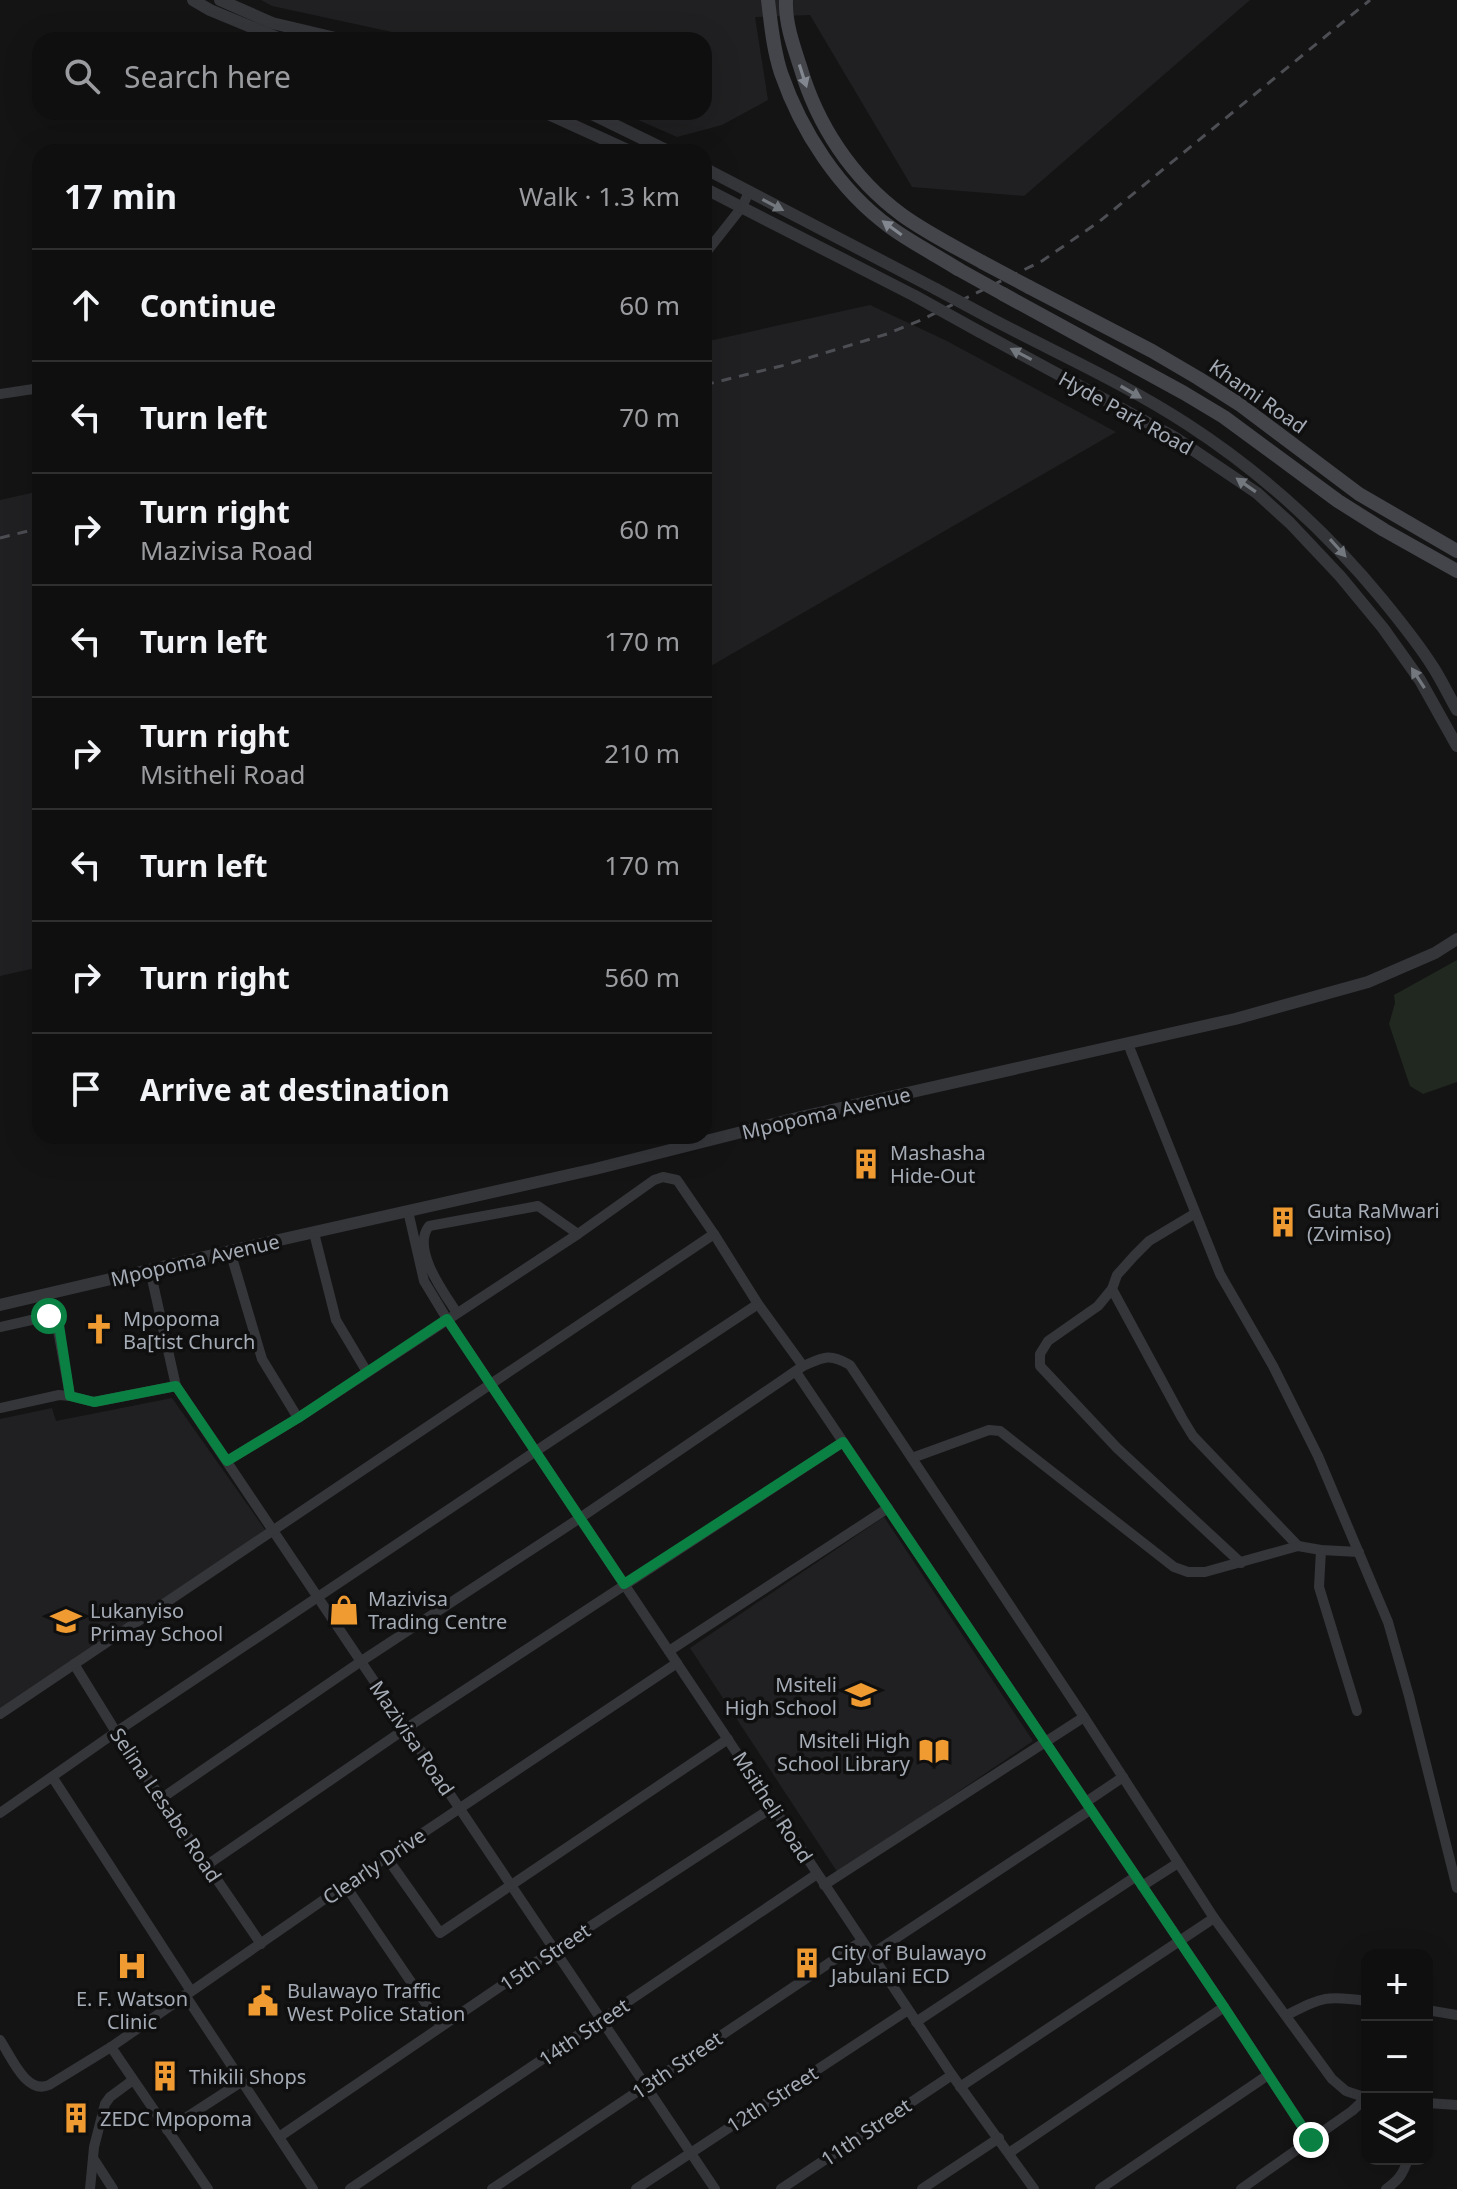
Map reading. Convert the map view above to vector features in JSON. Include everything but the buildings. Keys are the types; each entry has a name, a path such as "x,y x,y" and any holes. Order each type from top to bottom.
{"main road":[{"path":"768,0 780,71 795,110 818,149 849,188 880,219 958,269 1224,417 1338,501 1457,571"},
{"name":"Khami Road","path":"786,0 792,41 822,123 847,162 901,215 935,237 1198,378 1239,404 1359,494 1457,551"}],"street":[{"path":"193,0 264,32"},
{"path":"220,0 272,23 310,32"},
{"path":"562,120 614,144"},
{"path":"604,120 654,144"},
{"name":"Hyde Park Road","path":"712,172 1120,385 1217,444 1276,489 1322,531 1374,589 1433,667 1457,710"},
{"name":"Hyde Park Road","path":"712,192 915,296 1174,437 1257,493 1340,576 1383,628 1420,680 1457,746"},
{"path":"712,245 742,207 749,192"},
{"path":"0,394 32,389"},
{"path":"1435,953 1457,929"},
{"name":"Mpopoma Avenue","path":"712,1139 1235,1019 1368,982 1435,953 1457,939"},
{"path":"1435,953 1457,950"},
{"path":"1128,1044 1220,1274 1273,1366 1318,1456 1388,1622 1457,1888"},
{"name":"Mpopoma Avenue","path":"0,1305 694,1144"},
{"path":"227,1461 298,1418 578,1234 654,1180 663,1177 677,1180 800,1369 843,1442 1311,2140"},
{"path":"452,1316 430,1271 423,1237 429,1226 538,1206 578,1234"},
{"name":"Msitheli Road","path":"408,1211 424,1281 452,1316 491,1383 916,2022 1034,2189"},
{"path":"1194,1214 1141,1248 1117,1275 1112,1289 1098,1306 1048,1341 1040,1354 1040,1366 1127,1458 1241,1563"},
{"path":"314,1233 336,1320 367,1372"},
{"path":"0,1714 714,1234"},
{"path":"230,1251 262,1359 298,1418"},
{"name":"Mazivisa Road","path":"150,1270 176,1386 715,2189"},
{"path":"1112,1289 1193,1436 1298,1546"},
{"path":"0,1813 116,1732 758,1304"},
{"path":"0,1327 49,1316 56,1319 70,1396"},
{"path":"162,1798 800,1369 825,1357 833,1357 850,1365 1214,1918 1332,2079 1346,2091 1361,2096"},
{"path":"0,1408 59,1395 94,1402 176,1386"},
{"path":"912,1458 989,1430 1000,1431 1174,1567 1188,1572 1205,1572 1298,1546 1359,1552"},
{"path":"207,1865 405,1729 843,1442"},
{"path":"669,1651 888,1508"},
{"path":"1321,1550 1319,1587 1357,1711"},
{"name":"Clearly Drive","path":"0,2040 26,2080 33,2086 43,2088 111,2047 345,1885 677,1663"},
{"name":"Selina Lesabe Road","path":"74,1664 116,1732 261,1944"},
{"path":"824,1885 1084,1717"},
{"path":"387,1858 440,1933 728,1739"},
{"path":"872,1954 1088,1806 1123,1777"},
{"path":"53,1778 241,2082 313,2189"},
{"name":"15th Street","path":"279,2137 554,1950 773,1807"},
{"path":"916,2022 1138,1882 1178,1863"},
{"name":"14th Street","path":"350,2189 817,1874"},
{"path":"345,1885 441,2026"},
{"path":"960,2087 1214,1918"},
{"name":"13th Street","path":"492,2189 862,1941"},
{"path":"1287,2015 1318,1999 1336,1997 1361,2000"},
{"path":"1009,2153 1224,2007"},
{"name":"12th Street","path":"636,2189 908,2010"},
{"path":"1433,2011 1457,2015"},
{"path":"111,2047 208,2189"},
{"name":"11th Street","path":"781,2189 952,2075"},
{"path":"1100,2189 1268,2075"},
{"path":"90,2189 94,2147 105,2104 133,2080"},
{"path":"167,2130 241,2082"},
{"path":"1241,2189 1361,2103"},
{"path":"1433,2103 1457,2105"},
{"path":"922,2189 999,2138"},
{"path":"93,2158 113,2189"},
{"path":"1386,2189 1403,2174 1406,2165"}],"shaded area":[{"path":"261,0 1250,0 1024,196 912,187 810,15 755,17 768,100 722,125 677,137 638,120 712,120 712,32 392,32 272,6"},
{"path":"870,305 945,340 1116,432 712,665 712,340"},
{"path":"32,493 32,969 0,976 0,500"},
{"path":"1457,960 1457,1082 1423,1094 1410,1086 1389,1024 1394,995"},
{"name":"Lukanyiso Primay School","path":"172,1398 266,1531 0,1711 0,1419 52,1408 56,1421"},
{"name":"Msiteli High School","path":"884,1517 1033,1741 838,1873 690,1648"}],"railway":[{"path":"712,383 887,334 1042,261 1100,221 1370,0"},
{"path":"0,538 32,530"}],"place":[{"name":"Mashasha Hide-Out","path":"866,1164"},
{"name":"Guta RaMwari (Zvimiso)","path":"1283,1222"},
{"name":"Mpopoma Ba[tist Church","path":"99,1329"},
{"name":"Mazivisa Trading Centre","path":"344,1610"},
{"name":"Lukanyiso Primay School","path":"66,1621"},
{"name":"Msiteli High School","path":"861,1695"},
{"name":"Msiteli High School Library","path":"934,1751"},
{"name":"City of Bulawayo Jabulani ECD","path":"807,1963"},
{"name":"E. F. Watson Clinic","path":"132,1966"},
{"name":"Bulawayo Traffic West Police Station","path":"263,2001"},
{"name":"Thikili Shops","path":"165,2076"},
{"name":"ZEDC Mpopoma","path":"76,2118"}],"route":[{"path":"49,1316 56,1319 59,1325 70,1396 94,1402 176,1386 227,1461 447,1319 624,1584 843,1442 1311,2140"}]}
